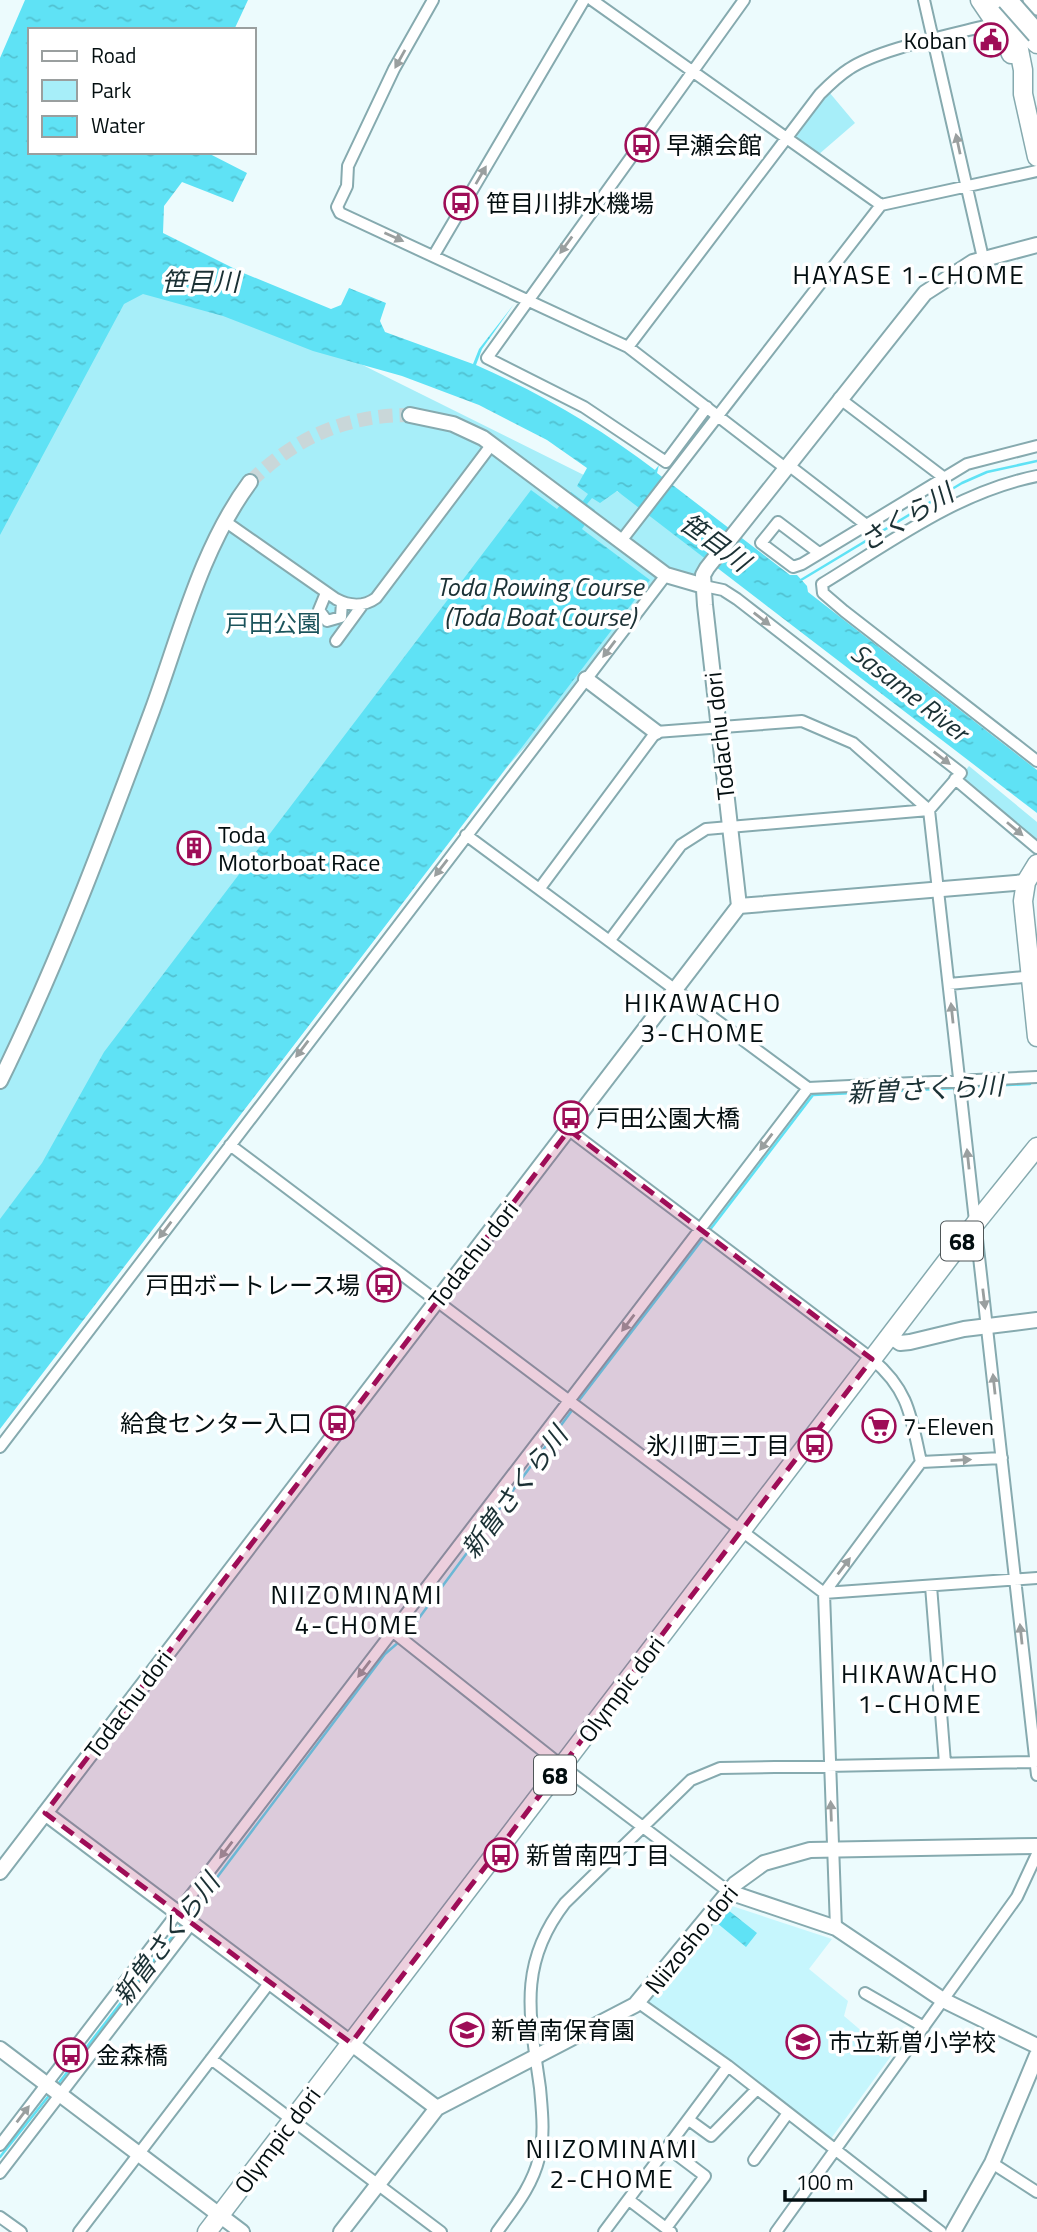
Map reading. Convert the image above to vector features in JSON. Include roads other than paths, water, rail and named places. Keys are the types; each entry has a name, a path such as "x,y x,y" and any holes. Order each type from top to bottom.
{"highway":[{"path":"1008,0 1037,34"},
{"path":"1014,0 1037,25"},
{"path":"1032,0 1037,5"}],"main road":[{"path":"980,0 1005,22 1037,44"},
{"path":"991,0 1005,22 1023,70 1023,94 1037,158"},
{"path":"1005,22 1008,0"},
{"path":"1037,864 1026,882 1023,901 1034,976 1037,1037"},
{"name":"Olympic dori","path":"207,2232 975,1224 1037,1147"}],"street":[{"path":"433,0 394,69 348,166 347,186 337,207 340,213 628,347 707,407 714,419 784,467 791,467 865,523"},
{"path":"434,255 584,0"},
{"path":"592,0 881,205"},
{"path":"707,407 666,462 584,407 487,358 525,300 744,0"},
{"path":"924,0 983,258"},
{"path":"628,347 820,94 850,68 870,58 1005,22"},
{"path":"620,535 881,205 1037,172"},
{"path":"784,467 925,293 953,272 983,258 1037,245"},
{"path":"839,398 943,477"},
{"path":"410,415 453,424 492,444 620,535 666,575 723,590 737,599 958,776 1037,848"},
{"path":"336,641 363,604 376,598 492,444"},
{"path":"819,553 778,522 761,543 793,567 819,553 943,477 992,456 1037,446"},
{"name":"Todachu dori","path":"0,1872 739,906 704,586 707,568 784,467"},
{"path":"1037,476 999,484 966,497 822,584 823,593 844,611 1037,761"},
{"path":"0,1081 77,911 202,575 226,522 250,482"},
{"path":"226,522 326,593 342,602 363,604"},
{"path":"0,1447 666,575"},
{"path":"326,593 319,606 320,614 327,621 341,617 342,602"},
{"path":"586,679 656,732 802,721 853,743 929,810 1037,1775"},
{"path":"540,888 656,732"},
{"path":"610,940 681,845 706,829 929,810 958,776"},
{"path":"466,835 808,1088 1037,1077"},
{"path":"739,906 1026,882"},
{"path":"949,984 1034,976"},
{"path":"0,2145 53,2089 185,1918 570,1401 808,1088"},
{"path":"569,1130 890,1374 904,1393 921,1462"},
{"path":"230,1145 824,1593 1037,1578"},
{"path":"890,1336 900,1343 910,1342 988,1326 1037,1320"},
{"path":"921,1462 1002,1458"},
{"path":"836,1928 824,1593 921,1462"},
{"path":"931,1586 945,1763"},
{"path":"397,1635 642,1828 729,1892 836,1928 943,2000 1037,2046"},
{"path":"497,2232 530,2186 540,2158 543,2133 530,2005 536,1950 548,1925 565,1903 691,1780 720,1768 1035,1762"},
{"path":"45,1813 437,2108"},
{"name":"Niizosho dori","path":"341,2232 437,2108 639,2003 729,1892 754,1869 775,1858 810,1850 1037,1846"},
{"path":"776,2232 1017,1897 1037,1854"},
{"path":"0,2173 53,2089 185,1918"},
{"path":"79,2232 270,1982"},
{"path":"865,1993 923,2027"},
{"path":"639,2003 728,2067 941,2232"},
{"path":"0,2049 242,2232"},
{"path":"953,2232 992,2164 1037,2055"},
{"path":"211,2059 441,2232"},
{"path":"604,2232 728,2067"},
{"path":"690,2120 711,2136 757,2089"},
{"path":"754,2160 788,2113"},
{"path":"629,2200 669,2230 705,2176 668,2148"},
{"path":"992,2164 1037,2192"},
{"path":"0,2217 21,2232"}],"water":[{"name":"Toda Rowing Course (Toda Boat Course)","path":"25,0 248,0 235,28 28,28 28,154 210,154 247,173 233,202 182,182 164,206 163,233 241,272 331,309 341,305 349,288 386,303 380,321 385,332 473,364 479,349 514,304 482,349 476,365 568,412 655,470 659,465 657,473 790,575 797,575 807,586 808,592 1037,770 1037,813 617,491 600,503 592,498 587,504 595,510 582,529 650,580 0,1429 0,1219 42,1163 104,1052 531,490 557,509 571,492 583,501 588,494 577,486 587,468 547,440 479,405 402,376 313,351 223,316 143,294 124,304 0,535 0,58"},
{"path":"728,1910 757,1933 746,1947 717,1923"}],"waterway":[{"name":"さくら川","path":"801,580 962,483 987,472 1037,461"},
{"name":"新曽さくら川","path":"964,1087 1030,1084"},
{"name":"新曽さくら川","path":"709,1231 813,1095 957,1088"},
{"name":"新曽さくら川","path":"577,1403 705,1236"},
{"name":"新曽さくら川","path":"405,1637 573,1409"},
{"name":"新曽さくら川","path":"188,1916 385,1654 400,1641"},
{"name":"新曽さくら川","path":"58,2084 182,1924"},
{"name":"新曽さくら川","path":"0,2157 51,2093"}],"tunnel":[{"path":"250,482 285,453 323,432 364,419 410,415"}],"place":[{"name":"Koban","path":"991,40"},
{"name":"早瀬会館","path":"642,145"},
{"name":"笹目川排水機場","path":"461,203"},
{"name":"Toda Motorboat Race","path":"194,848"},
{"name":"戸田公園大橋","path":"571,1118"},
{"name":"戸田ボートレース場","path":"384,1285"},
{"name":"給食センター入口","path":"337,1423"},
{"name":"7-Eleven","path":"879,1426"},
{"name":"氷川町三丁目","path":"815,1445"},
{"name":"新曽南四丁目","path":"501,1855"},
{"name":"新曽南保育園","path":"467,2030"},
{"name":"市立新曽小学校","path":"803,2042"},
{"name":"金森橋","path":"71,2055"}],"district":[{"name":"HAYASE 1-CHOME","path":"909,274"},
{"name":"HIKAWACHO 3-CHOME","path":"703,1017"},
{"name":"NIIZOMINAMI 4-CHOME","path":"357,1609"},
{"name":"HIKAWACHO 1-CHOME","path":"920,1688"},
{"name":"NIIZOMINAMI 2-CHOME","path":"612,2163"}],"water label":[{"name":"笹目川","path":"200,281"},
{"name":"笹目川","path":"715,542"},
{"name":"Sasame River","path":"910,692"}],"park label":[{"name":"戸田公園","path":"273,623"}]}
